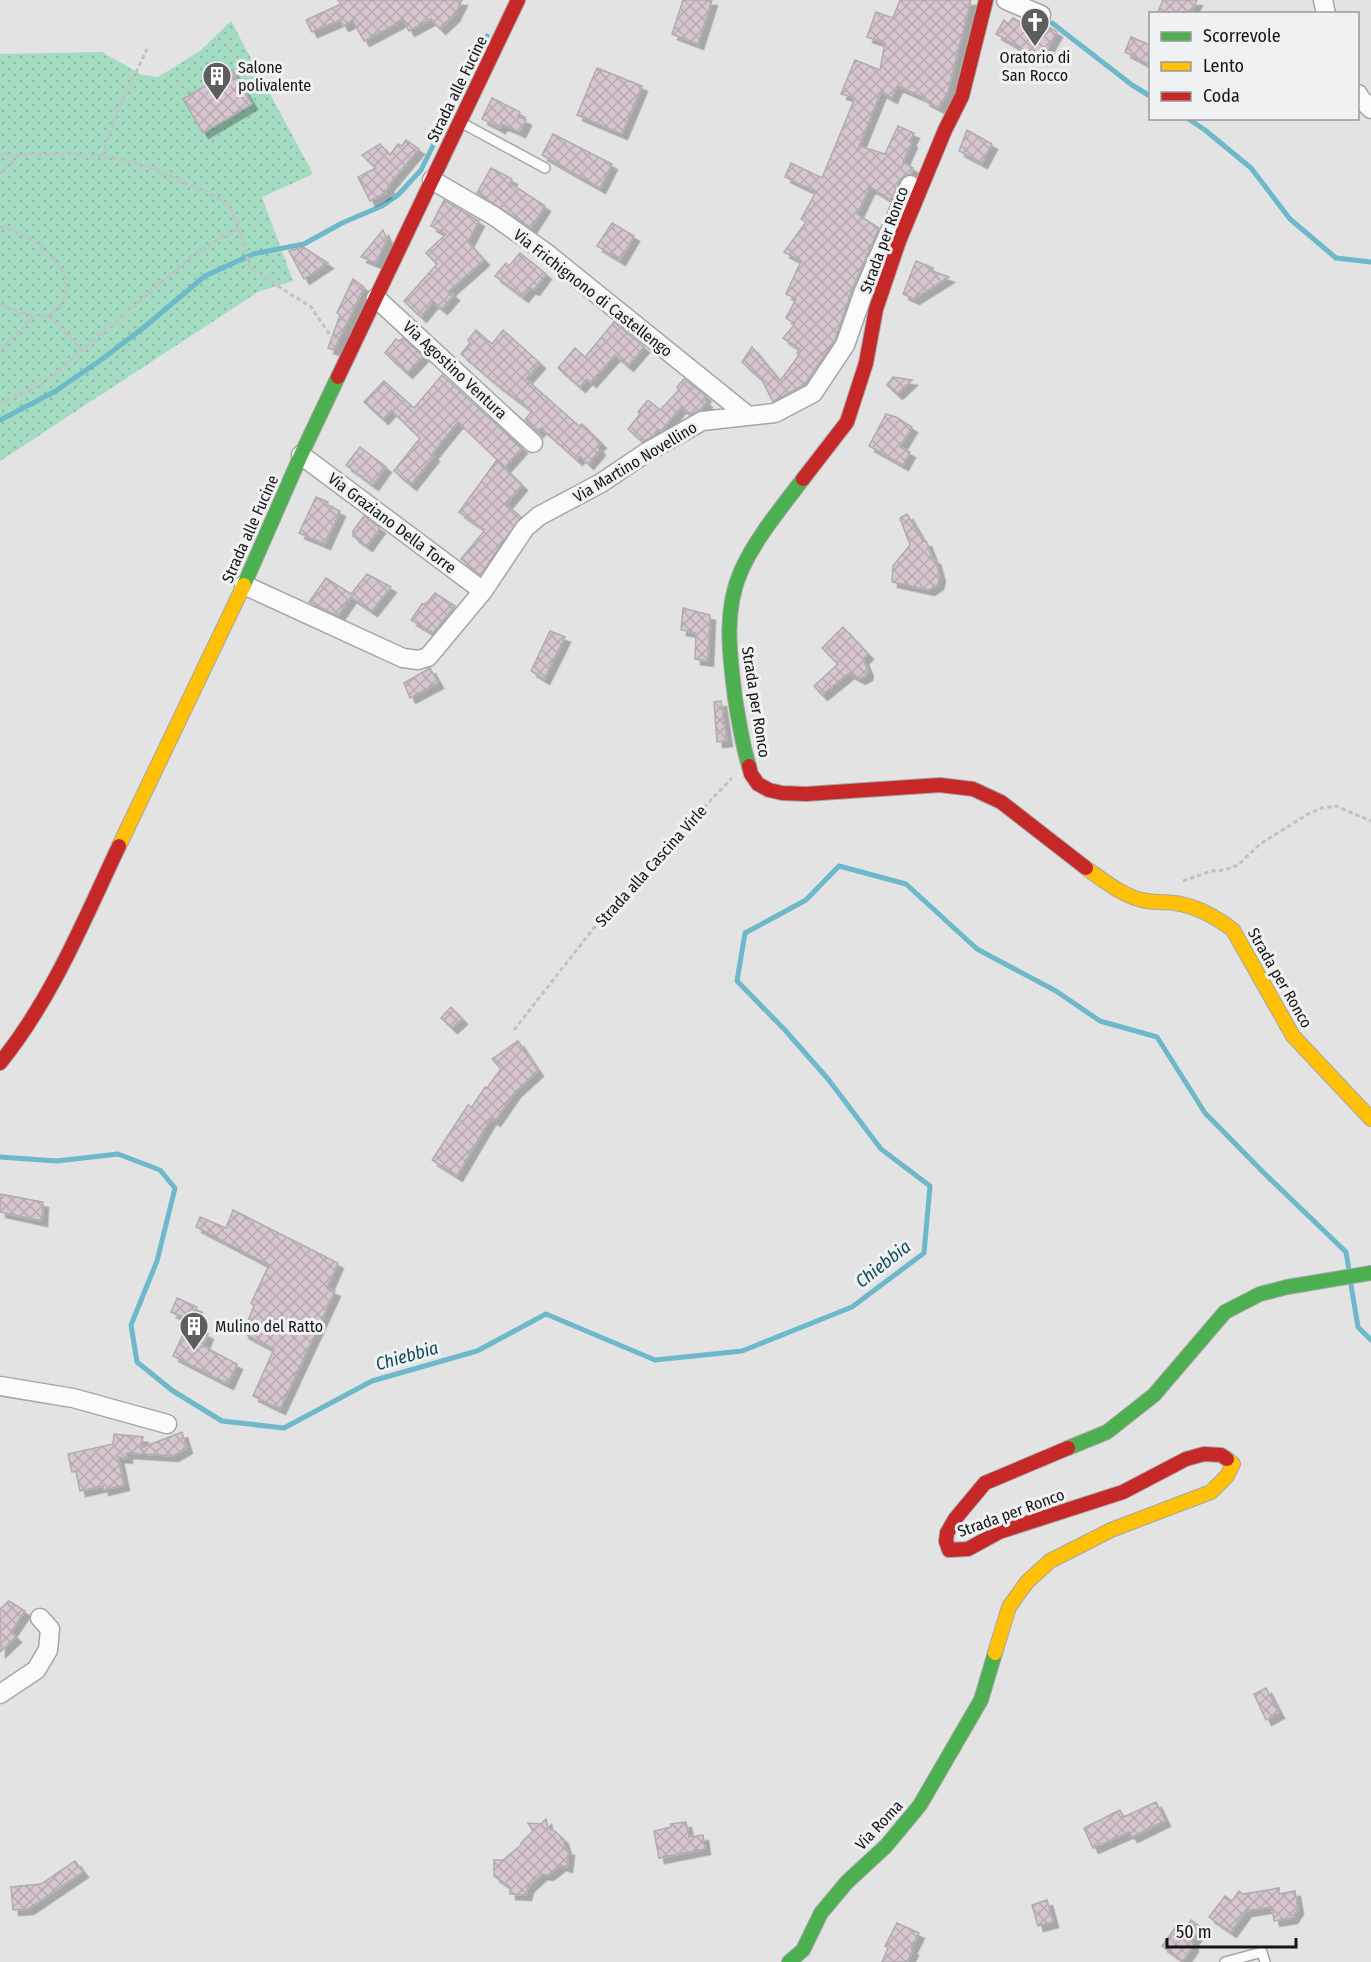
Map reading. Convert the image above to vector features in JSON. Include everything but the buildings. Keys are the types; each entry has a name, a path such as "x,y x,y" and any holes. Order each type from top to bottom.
{"street":[{"name":"Strada alle Fucine","path":"0,1064 22,1036 72,946 244,585 301,455 518,0"},
{"path":"985,5 1005,0 1041,15"},
{"name":"Strada per Ronco","path":"985,5 962,96 945,130 898,241 876,309 866,363 847,422 773,518 741,572 730,612 729,651 739,724 751,774 758,784 782,794 940,785 973,789 1001,802 1112,887 1143,900 1177,903 1218,918 1233,930 1293,1036 1371,1119"},
{"path":"1359,95 1371,109"},
{"name":"Via Martino Novellino","path":"244,585 403,658 418,660 428,657 483,591 525,528 539,516 601,483 647,452 702,421 775,413 813,393 845,345 864,291 910,184 932,142 945,130"},
{"name":"Via Frichignono di Castellengo","path":"432,180 494,216 545,252 747,415"},
{"name":"Via Agostino Ventura","path":"376,298 533,443"},
{"name":"Via Graziano Della Torre","path":"301,455 483,591"},
{"name":"Strada per Ronco","path":"981,1700 1009,1607 1027,1582 1050,1562 1111,1530 1211,1492 1227,1476 1233,1464 1221,1455 1204,1454 1124,1492 999,1532 968,1549 949,1550 946,1541 947,1533 963,1508 985,1484 1107,1432 1154,1395 1225,1312 1260,1294 1371,1273"},
{"path":"0,1386 73,1398 167,1424"},
{"path":"0,1694 36,1670 48,1650 50,1629 40,1618"},
{"name":"Via Roma","path":"789,1962 803,1950 821,1913 847,1882 886,1846 920,1804 981,1700"}],"lane":[{"path":"460,122 545,168"},
{"path":"1225,1962 1262,1952 1265,1962"}],"path":[{"path":"102,156 116,115 147,49"},
{"path":"0,155 47,153 102,156 136,163 164,173 222,200 230,210 238,228 251,269 311,307 346,361"},
{"path":"0,174 19,155"},
{"path":"0,227 19,233 37,243 56,261 67,279 66,297 56,312 50,316 33,317 1,304"},
{"path":"0,404 43,384 198,251 238,228"},
{"path":"50,316 82,350"},
{"path":"0,351 33,317"},
{"name":"Strada alla Cascina Virle","path":"514,1030 615,901 747,761"},
{"path":"1175,884 1211,871 1224,870 1238,865 1260,844 1308,814 1322,808 1336,806 1371,821"}],"green space":[{"path":"231,21 313,174 262,197 293,281 258,292 0,461 0,54 102,52 142,75 158,77 200,51"}],"waterway":[{"path":"1052,23 1132,85 1149,95"},
{"path":"0,420 54,392 101,360 205,276 253,254 304,244 342,223 382,206 398,195 421,170 487,36"},
{"path":"1190,120 1251,168 1290,219 1336,258 1371,262"},
{"name":"Chiebbia","path":"0,1157 57,1161 118,1154 160,1170 175,1188 157,1261 131,1325 137,1362 173,1391 222,1421 284,1428 372,1381 477,1351 546,1314 655,1360 742,1351 852,1307 924,1253 930,1186 881,1149 828,1079 737,981 745,933 806,900 839,866 906,884 977,949 1056,991 1100,1021 1157,1037 1205,1113 1346,1252 1349,1270"},
{"name":"Chiebbia","path":"1351,1285 1358,1327 1371,1340"}],"traffic: fast":[{"path":"244,585 338,377"},
{"path":"749,766 739,724 731,666 729,634 732,602 741,571 754,547 803,479"},
{"path":"1068,1448 1107,1432 1154,1395 1225,1312 1260,1294 1287,1287 1371,1273"},
{"path":"789,1962 803,1950 821,1913 847,1882 886,1846 920,1805 981,1700 995,1653"}],"traffic: slow":[{"path":"119,846 244,585"},
{"path":"1086,868 1112,887 1134,898 1183,904 1198,909 1233,930 1293,1036 1371,1119"},
{"path":"995,1653 1009,1607 1027,1582 1050,1561 1111,1530 1211,1492 1227,1476 1233,1464 1227,1459"}],"traffic: jam":[{"path":"338,377 518,0"},
{"path":"803,479 847,422 866,363 876,309 899,241 945,130 962,96 986,0"},
{"path":"749,766 758,784 782,793 806,794 940,785 973,789 1001,802 1086,868"},
{"path":"0,1063 19,1038 51,986 119,846"},
{"path":"1068,1448 985,1483 955,1519 947,1533 946,1541 949,1550 968,1549 999,1532 1123,1492 1186,1459 1204,1454 1221,1455 1227,1459"}],"place":[{"name":"Oratorio di San Rocco","path":"1035,48"},
{"name":"Salone polivalente","path":"217,102"},
{"name":"Mulino del Ratto","path":"194,1352"}]}
